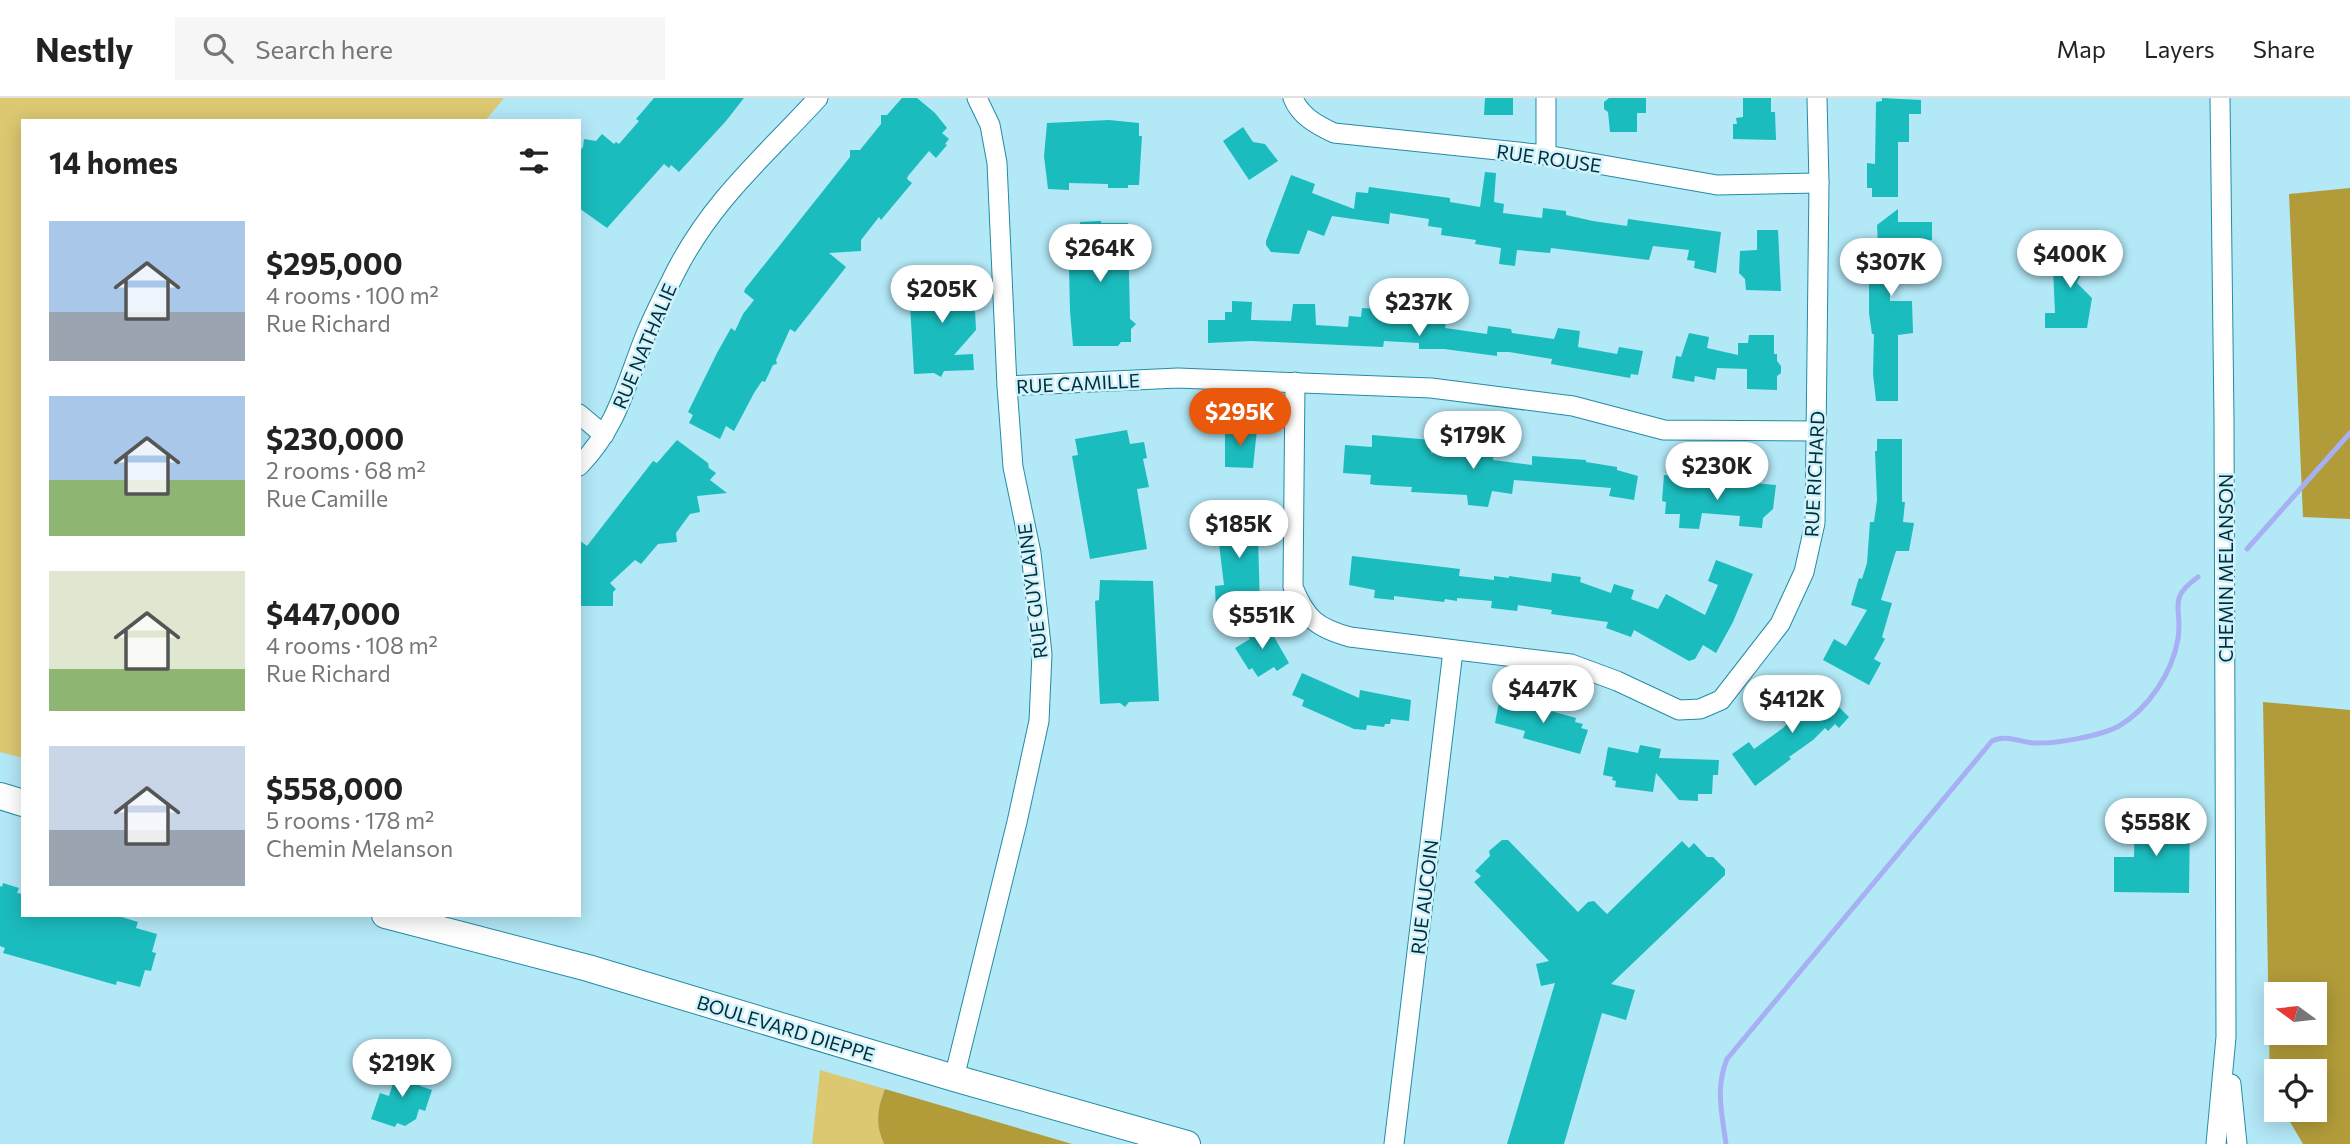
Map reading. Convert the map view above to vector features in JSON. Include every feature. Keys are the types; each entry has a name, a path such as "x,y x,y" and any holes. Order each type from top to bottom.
{"main road":[{"path":"0,796 21,802"},
{"name":"BOULEVARD DIEPPE","path":"393,917 588,968 954,1078 1187,1144"}],"street":[{"name":"RUE NATHALIE","path":"581,464 595,450 622,404 644,337 677,268 719,202 818,98"},
{"name":"RUE GUYLAINE","path":"954,1078 1040,721 1042,654 1031,553 1013,467 997,163 990,125 977,98"},
{"name":"RUE ROUSE","path":"1293,98 1314,123 1334,133 1546,155 1717,185 1819,183"},
{"path":"1546,98 1546,155"},
{"name":"RUE RICHARD","path":"1295,382 1293,587 1311,620 1329,631 1350,637 1571,664 1617,681 1679,710 1700,709 1721,700 1780,624 1804,572 1815,523 1819,183 1817,98"},
{"name":"CHEMIN MELANSON","path":"2220,98 2226,1037"},
{"name":"RUE CAMILLE","path":"1007,386 1178,378 1431,388 1560,404 1664,429 1817,431"},
{"path":"581,416 604,435"},
{"name":"RUE AUCOIN","path":"1394,1144 1453,651"},
{"path":"2216,1144 2226,1037"},
{"path":"2226,1037 2237,1144"}],"shaded area":[{"path":"0,98 504,98 487,119 21,119 21,757 0,752"},
{"path":"2350,188 2350,519 2303,517 2289,194"},
{"path":"2263,702 2350,710 2350,1144 2303,1144 2290,1122 2327,1122 2327,1059 2269,1059 2269,1045 2328,1045 2328,982 2268,982"},
{"path":"820,1070 885,1089 878,1116 884,1144 812,1144"},
{"path":"885,1089 1072,1144 884,1144 878,1116"}],"building":[{"path":"654,98 744,98 679,172 671,165 669,168 664,164 607,228 581,209 581,150 584,139 596,141 602,134 614,144 619,144 639,121 636,119"},
{"path":"902,98 917,98 935,113 947,128 942,133 949,139 945,144 947,145 936,158 929,151 908,176 907,179 912,183 861,240 861,251 829,253 846,267 795,332 790,329 776,360 777,364 773,365 765,382 762,381 754,393 734,431 726,426 720,439 689,423 693,415 688,412 717,353 731,328 735,331 754,300 744,292 745,289 850,157 850,150 860,150 881,124 881,115 887,115"},
{"path":"1485,98 1513,98 1513,115 1484,115"},
{"path":"1609,98 1646,98 1646,113 1637,113 1637,132 1610,132 1608,112 1604,109 1604,102"},
{"path":"1743,98 1771,98 1771,112 1775,112 1776,140 1733,139 1733,124 1737,124 1736,118 1743,117"},
{"path":"1882,98 1921,100 1921,114 1909,114 1909,142 1898,142 1898,197 1872,197 1872,188 1867,188 1867,163 1875,164 1876,102 1882,101"},
{"path":"1109,120 1139,123 1139,136 1142,136 1139,185 1108,188 1108,184 1069,183 1069,190 1048,189 1044,156 1047,123"},
{"path":"1243,127 1253,142 1265,144 1278,161 1249,180 1223,141"},
{"path":"1485,172 1496,173 1494,202 1504,204 1503,213 1542,218 1543,208 1566,211 1566,215 1593,221 1627,226 1628,219 1721,232 1716,273 1694,268 1695,261 1687,260 1689,250 1653,246 1649,260 1551,248 1550,253 1517,250 1515,266 1499,264 1501,248 1475,244 1476,240 1441,235 1442,228 1428,226 1429,219 1390,213 1389,224 1332,216 1324,236 1308,230 1299,254 1271,252 1266,245 1291,175 1315,184 1312,193 1354,209 1356,192 1368,193 1369,187 1450,198 1450,202 1480,207"},
{"path":"1898,209 1898,222 1932,222 1932,240 1914,241 1915,268 1890,269 1890,301 1912,301 1913,333 1898,335 1898,401 1876,401 1873,374 1874,334 1869,313 1869,246 1878,246 1877,225"},
{"path":"1101,221 1128,223 1130,319 1136,324 1131,329 1131,342 1121,342 1118,346 1073,346 1068,225"},
{"path":"1757,230 1778,230 1781,291 1746,290 1745,279 1739,273 1740,251 1757,250"},
{"path":"2066,241 2091,253 2077,283 2092,298 2087,328 2045,328 2045,313 2055,313 2053,268"},
{"path":"938,276 943,280 968,280 969,290 974,289 976,330 954,355 973,354 974,370 944,371 941,377 934,373 914,374 909,287 934,281"},
{"path":"1232,301 1252,302 1251,320 1291,321 1293,304 1315,304 1316,325 1348,327 1349,316 1361,317 1362,308 1379,309 1378,320 1446,322 1445,328 1487,334 1488,326 1511,329 1512,333 1554,339 1558,328 1580,331 1578,347 1617,354 1619,347 1643,351 1638,375 1631,374 1630,378 1551,364 1552,359 1509,352 1497,352 1497,356 1444,349 1419,349 1419,343 1384,341 1383,347 1251,341 1208,343 1208,320 1225,320 1225,312 1232,312"},
{"path":"1689,333 1709,337 1707,348 1738,355 1738,343 1748,343 1749,335 1774,335 1774,354 1777,354 1777,361 1781,366 1781,373 1777,376 1777,390 1747,389 1747,369 1717,368 1715,380 1695,376 1694,382 1672,378 1676,356 1681,357"},
{"path":"1225,429 1257,429 1253,468 1225,467"},
{"path":"1127,430 1130,444 1144,442 1147,458 1143,459 1149,487 1137,489 1147,549 1090,559 1072,456 1078,455 1075,439"},
{"path":"1372,435 1432,440 1431,453 1472,457 1473,445 1494,448 1493,460 1532,465 1532,456 1586,460 1617,467 1617,470 1638,476 1634,500 1609,496 1611,488 1514,480 1512,494 1492,491 1488,507 1468,505 1467,495 1411,492 1412,487 1370,484 1371,475 1343,473 1345,445 1372,447"},
{"path":"1877,439 1902,439 1902,502 1905,502 1903,522 1914,523 1909,551 1896,551 1881,600 1892,603 1882,637 1885,639 1874,659 1881,663 1869,685 1823,660 1834,639 1846,646 1867,610 1851,605 1859,578 1862,579 1867,563 1870,522 1874,522 1877,500"},
{"path":"677,440 708,463 709,468 716,473 710,480 727,493 697,496 700,512 690,514 676,533 677,542 658,544 641,564 635,560 610,583 616,589 613,592 613,606 581,606 581,542 587,546 653,461 657,463"},
{"path":"1664,475 1685,477 1685,482 1704,485 1776,485 1773,509 1763,518 1762,528 1739,526 1740,516 1702,513 1699,529 1679,528 1680,514 1665,514 1666,502 1662,501"},
{"path":"1257,501 1260,607 1216,611 1215,586 1224,585 1217,527 1229,517 1236,517 1235,502"},
{"path":"1352,556 1460,569 1459,576 1494,580 1494,576 1509,576 1551,582 1552,573 1581,577 1580,582 1611,593 1614,584 1634,590 1631,599 1658,609 1666,594 1705,615 1718,585 1708,581 1716,560 1753,574 1733,622 1716,653 1703,645 1695,659 1689,661 1634,630 1631,637 1606,628 1608,622 1551,614 1552,610 1518,605 1517,611 1491,608 1492,601 1457,598 1457,601 1445,599 1444,602 1394,596 1394,600 1374,598 1375,590 1349,585"},
{"path":"1100,580 1153,581 1159,701 1129,702 1125,707 1120,703 1100,704 1095,601 1099,600"},
{"path":"1265,621 1289,663 1277,671 1274,667 1258,677 1252,668 1249,670 1235,648 1250,639 1246,633"},
{"path":"1302,673 1359,698 1360,690 1411,700 1409,721 1391,719 1390,724 1385,724 1384,727 1367,725 1366,730 1354,729 1302,706 1304,700 1292,695"},
{"path":"1811,680 1849,717 1839,728 1835,724 1828,731 1825,728 1789,757 1791,759 1755,786 1732,754 1749,742 1754,749 1783,728 1806,705 1796,695"},
{"path":"1516,699 1576,718 1575,722 1583,724 1581,728 1588,730 1580,754 1523,738 1525,731 1495,723 1499,702 1514,705"},
{"path":"1640,745 1661,749 1659,758 1719,760 1718,775 1713,775 1712,794 1698,794 1698,801 1679,800 1656,773 1653,792 1615,787 1616,781 1612,780 1613,777 1603,775 1608,747 1638,753"},
{"path":"2135,817 2190,817 2189,893 2114,892 2114,857 2134,857"},
{"path":"1502,840 1508,840 1578,912 1588,902 1594,901 1607,914 1682,841 1689,848 1694,843 1707,857 1713,857 1725,869 1725,875 1611,984 1635,990 1626,1020 1602,1013 1564,1144 1507,1144 1555,983 1541,986 1536,964 1549,961 1474,882 1481,876 1475,871 1490,856 1489,851"},
{"path":"3,883 19,888 17,893 21,894 21,917 122,917 138,922 136,928 157,934 151,971 145,970 140,987 117,981 116,985 3,953 5,948 0,946 0,886 2,887"},
{"path":"400,1061 414,1065 411,1078 421,1081 420,1086 432,1090 425,1111 419,1109 416,1119 405,1126 397,1123 395,1127 371,1119 380,1093 389,1096"}],"waterway":[{"path":"2247,549 2350,433"},
{"path":"1726,1144 1720,1091 1727,1059 1992,741 2007,738 2043,743 2078,739 2119,726 2140,710 2165,677 2178,639 2179,598 2198,577"}]}
